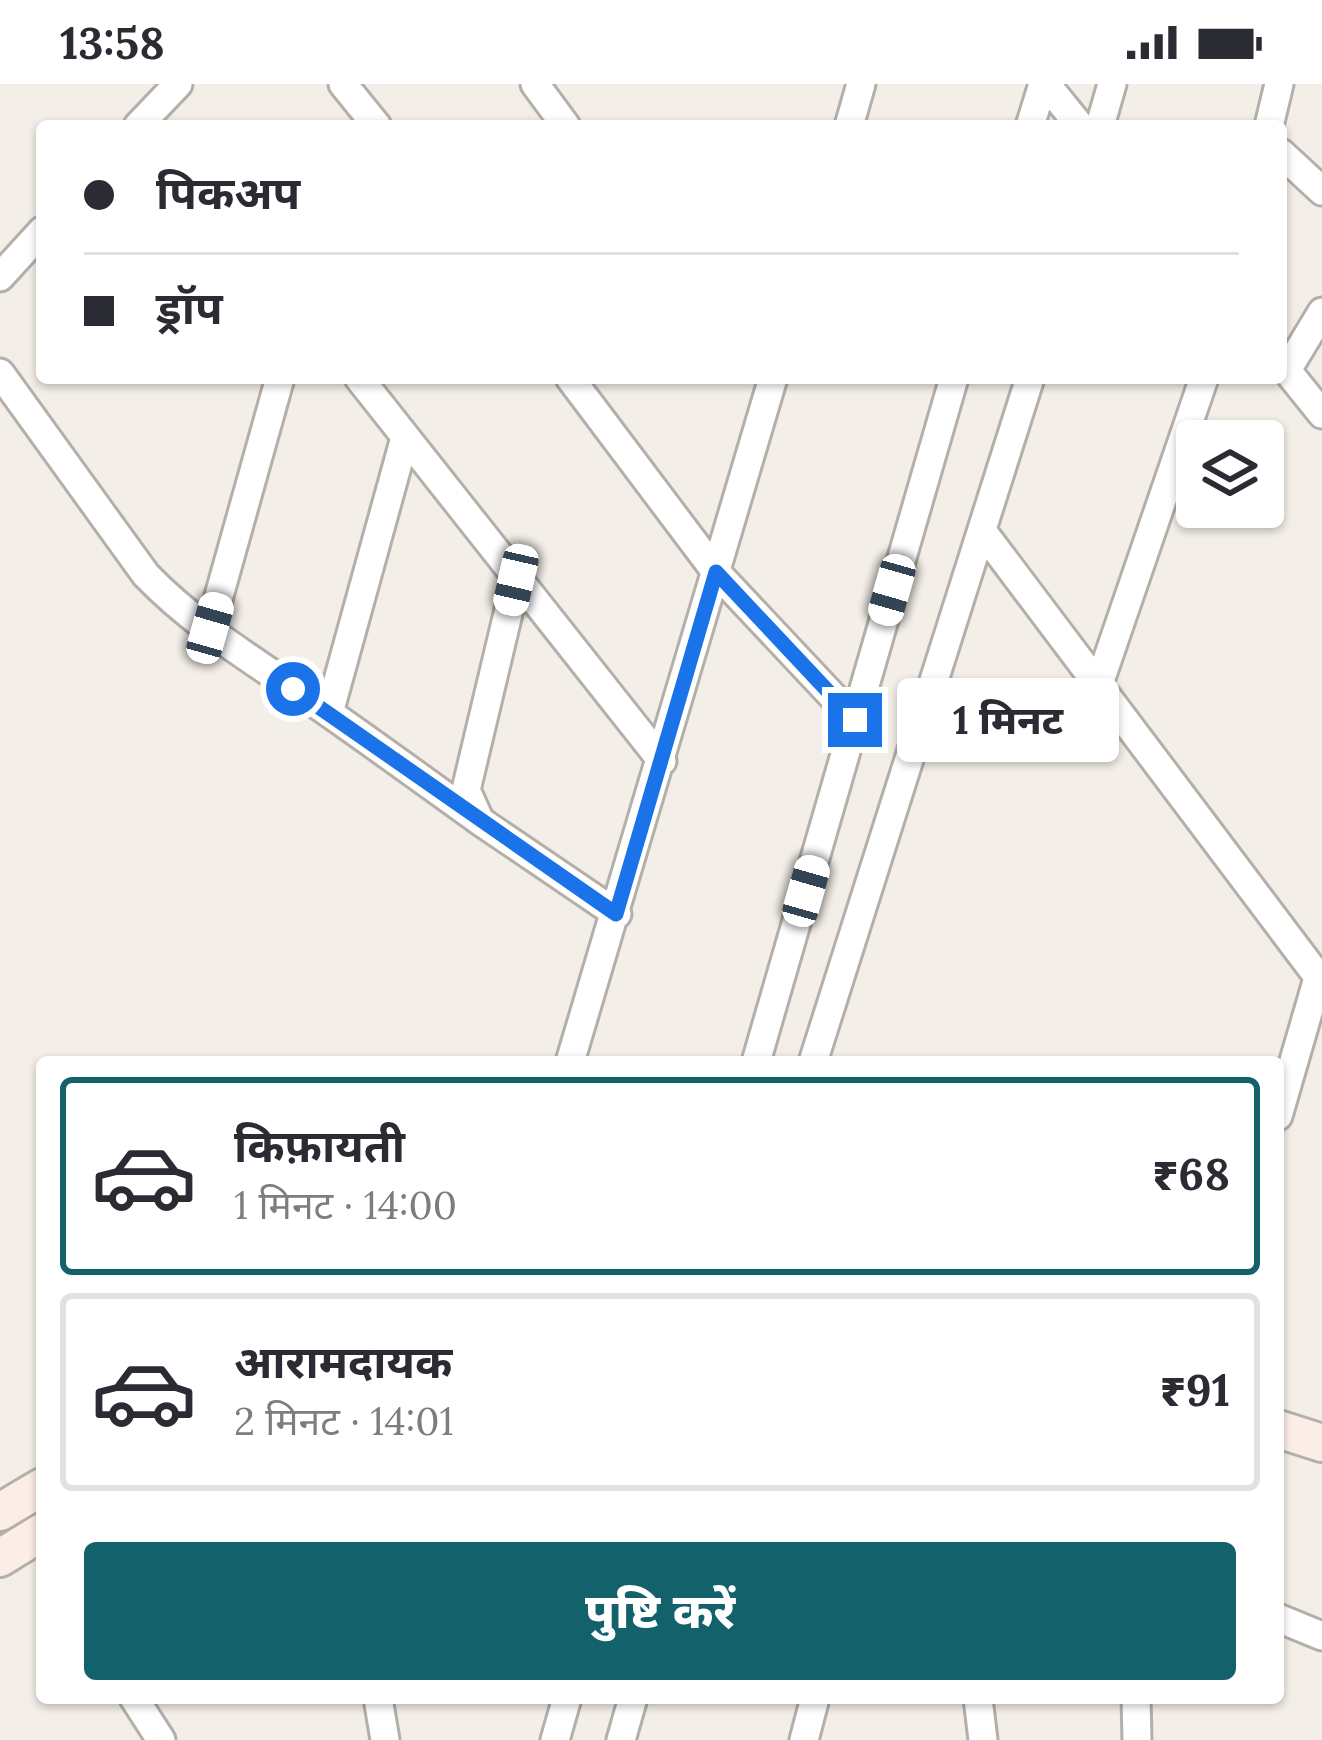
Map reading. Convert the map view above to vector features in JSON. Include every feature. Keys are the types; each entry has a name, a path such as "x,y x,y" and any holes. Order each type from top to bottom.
{"street":[{"path":"157,119 178,84"},
{"path":"343,84 372,120"},
{"path":"535,84 562,120"},
{"path":"1032,120 1045,84"},
{"path":"1045,84 1075,120"},
{"path":"1102,120 1112,84"},
{"path":"1270,120 1279,84"},
{"path":"1287,159 1322,191"},
{"path":"0,277 36,238"},
{"path":"1287,362 1322,312"},
{"path":"1287,370 1322,414"},
{"path":"0,374 146,575 239,655 616,914"},
{"path":"210,628 278,384"},
{"path":"363,384 662,761"},
{"path":"575,384 716,572 855,720"},
{"path":"572,1056 662,761 764,384"},
{"path":"758,1056 952,384"},
{"path":"814,1056 903,764 1028,384"},
{"path":"1100,681 1202,384"},
{"path":"329,713 404,441"},
{"path":"983,532 1100,681 1320,980 1284,1097"},
{"path":"480,821 466,790 516,580"},
{"path":"1284,1431 1322,1443"},
{"path":"29,1546 5,1509 36,1491"},
{"path":"1284,1620 1322,1636"},
{"path":"138,1704 160,1740"},
{"path":"379,1704 385,1740"},
{"path":"554,1740 565,1704"},
{"path":"621,1740 631,1704"},
{"path":"804,1740 815,1704"},
{"path":"818,1704 824,1740"},
{"path":"979,1704 983,1740"},
{"path":"1136,1704 1137,1740"}],"route":[{"path":"293,689 616,914 716,572 855,720"}]}
